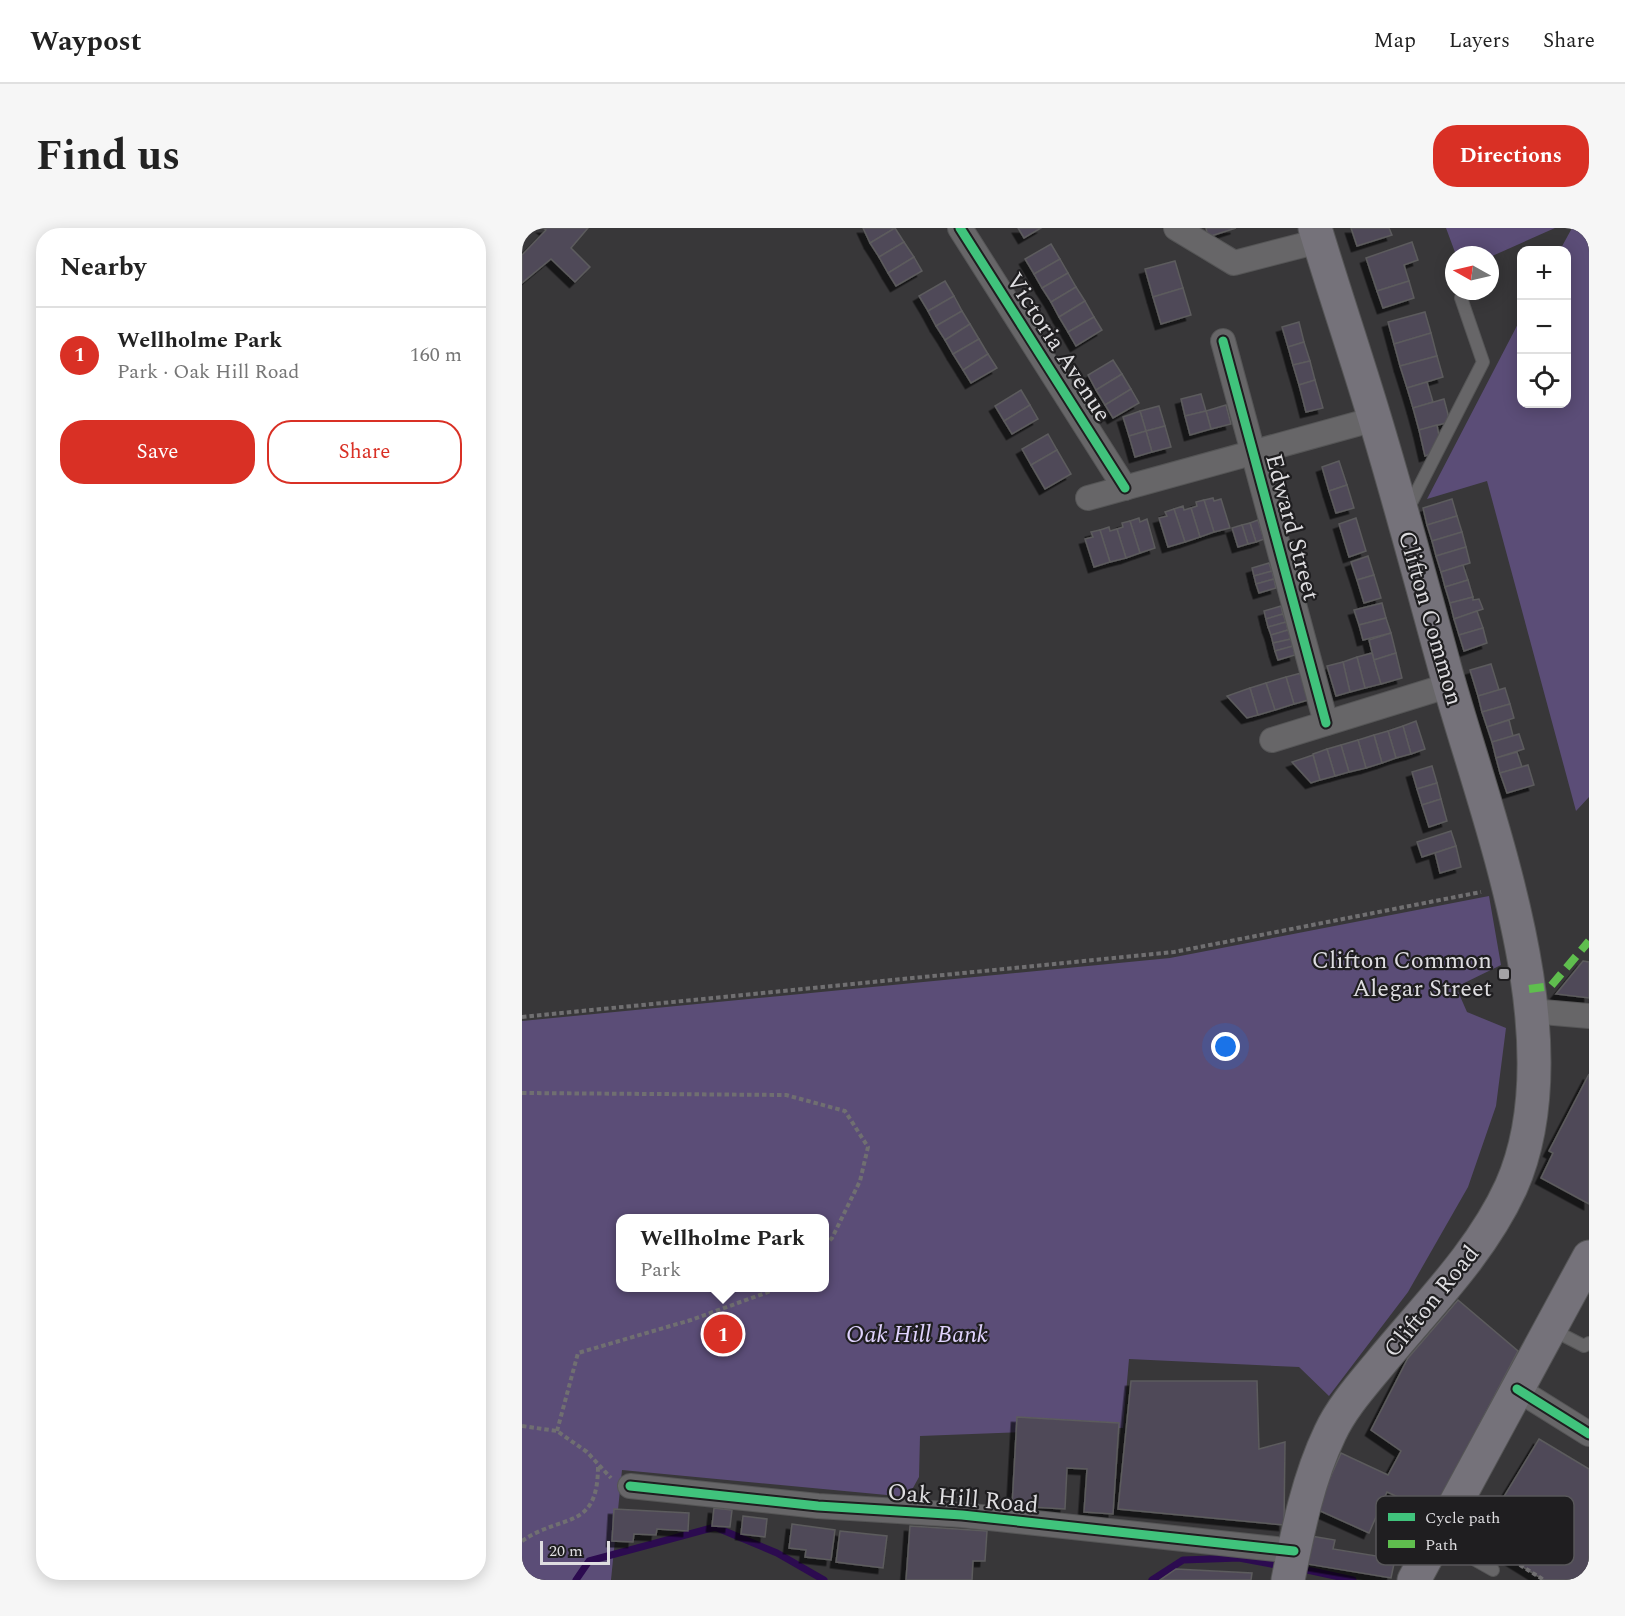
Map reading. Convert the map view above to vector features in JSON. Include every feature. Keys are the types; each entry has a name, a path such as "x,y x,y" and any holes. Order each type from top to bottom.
{"main road":[{"name":"Clifton Common","path":"1317,234 1375,419 1507,887 1525,960 1532,1011"},
{"name":"Clifton Road","path":"1291,1564 1312,1478 1330,1432 1373,1371 1484,1236 1511,1186 1525,1144 1533,1104 1532,1011"},
{"path":"1460,1496 1589,1257"},
{"path":"1414,1580 1422,1565"}],"street":[{"name":"Victoria Avenue","path":"960,228 1125,488"},
{"path":"1176,228 1234,263 1317,234"},
{"name":"Edward Street","path":"1223,341 1326,723"},
{"path":"1088,498 1375,419"},
{"path":"1272,740 1450,685"},
{"path":"1532,1011 1589,1016"},
{"path":"1517,1389 1589,1434"},
{"name":"Oak Hill Road","path":"630,1486 818,1506 962,1515 1291,1564"}],"lane":[{"path":"1401,510 1412,501 1483,362 1462,300"},
{"path":"1550,1329 1584,1346 1589,1343"},
{"path":"1484,1565 1493,1570"}],"path":[{"path":"522,1017 1174,952 1507,887"},
{"path":"522,1093 786,1095 845,1111 868,1148 860,1181 829,1241"},
{"path":"557,1431 578,1353 691,1320 766,1292"},
{"path":"522,1426 557,1431 587,1452 598,1467 611,1478 630,1486"},
{"path":"522,1541 536,1531 568,1521 590,1507 597,1496 598,1467"}],"green space":[{"path":"1446,228 1555,228 1499,253 1499,246 1453,246"},
{"path":"1572,228 1589,228 1589,797 1576,811 1487,481 1427,499 1517,326 1517,408 1571,408 1571,246 1562,246"},
{"name":"Oak Hill Bank","path":"1489,896 1501,965 1456,987 1467,1012 1506,1028 1496,1106 1468,1187 1408,1292 1329,1396 1299,1367 1129,1359 1123,1428 920,1436 919,1477 908,1497 622,1470 611,1580 522,1580 522,1021 1170,958"}],"building":[{"path":"543,228 588,228 571,248 590,267 575,282 551,259 522,283 522,255 546,230"},
{"path":"863,228 895,228 870,243"},
{"path":"895,228 904,242 879,257 870,243"},
{"path":"1018,228 1041,228 1024,238"},
{"path":"1206,228 1236,228 1208,237"},
{"path":"1351,228 1389,228 1392,235 1357,246"},
{"path":"904,242 914,257 888,273 879,257"},
{"path":"1412,242 1418,260 1404,265 1409,281 1377,291 1366,258"},
{"path":"1051,244 1060,259 1034,274 1025,259"},
{"path":"914,257 922,271 896,286 888,273"},
{"path":"1060,259 1068,273 1042,288 1034,274"},
{"path":"1175,261 1183,288 1153,297 1145,269"},
{"path":"1068,273 1076,287 1051,302 1042,288"},
{"path":"945,281 954,296 928,311 919,296"},
{"path":"1409,281 1414,298 1383,308 1377,291"},
{"path":"1076,287 1085,301 1059,317 1051,302"},
{"path":"1183,288 1191,315 1161,324 1153,297"},
{"path":"954,296 962,311 936,326 928,311"},
{"path":"1085,301 1094,317 1068,332 1059,317"},
{"path":"962,311 970,324 945,340 936,326"},
{"path":"1425,312 1431,333 1394,344 1388,322"},
{"path":"1094,317 1102,330 1076,346 1068,332"},
{"path":"1299,322 1304,342 1288,347 1282,327"},
{"path":"970,324 979,339 953,354 945,340"},
{"path":"1431,333 1437,356 1400,366 1394,344"},
{"path":"979,339 988,354 963,370 953,354"},
{"path":"1304,342 1310,361 1293,365 1288,347"},
{"path":"988,354 997,368 971,383 963,370"},
{"path":"1437,356 1443,377 1407,388 1400,366"},
{"path":"1113,360 1122,374 1096,390 1088,375"},
{"path":"1310,361 1315,380 1299,385 1293,365"},
{"path":"1122,374 1131,389 1105,405 1096,390"},
{"path":"1315,380 1323,408 1306,412 1299,385"},
{"path":"1427,382 1433,402 1413,408 1407,388"},
{"path":"1131,389 1139,403 1113,418 1105,405"},
{"path":"1021,390 1030,405 1004,421 995,406"},
{"path":"1201,394 1206,411 1185,416 1181,399"},
{"path":"1444,399 1450,422 1419,430 1413,408"},
{"path":"1030,405 1038,419 1012,434 1004,421"},
{"path":"1226,405 1231,424 1211,429 1206,411"},
{"path":"1159,406 1165,426 1146,431 1140,411"},
{"path":"1140,411 1146,431 1129,436 1123,417"},
{"path":"1206,411 1211,429 1190,435 1185,416"},
{"path":"1437,425 1440,441 1431,454 1425,456 1419,430"},
{"path":"1165,426 1171,447 1152,452 1146,431"},
{"path":"1146,431 1152,452 1135,457 1129,436"},
{"path":"1048,434 1057,450 1031,465 1022,449"},
{"path":"1057,450 1071,474 1045,489 1031,465"},
{"path":"1339,461 1347,485 1329,491 1322,467"},
{"path":"1347,485 1354,508 1336,513 1329,491"},
{"path":"1213,498 1214,501 1221,499 1230,528 1214,532 1204,500"},
{"path":"1452,499 1457,516 1427,525 1423,508"},
{"path":"1204,500 1214,532 1200,537 1191,508 1197,506 1196,502"},
{"path":"1183,506 1184,510 1191,508 1200,537 1185,542 1174,509"},
{"path":"1174,509 1185,542 1168,547 1159,518 1167,516 1165,512"},
{"path":"1457,516 1462,532 1432,541 1427,525"},
{"path":"1139,518 1140,522 1147,519 1155,548 1140,553 1130,521"},
{"path":"1356,518 1366,551 1349,557 1339,524"},
{"path":"1258,520 1264,539 1256,542 1250,523"},
{"path":"1130,521 1140,553 1126,558 1117,529 1123,527 1122,523"},
{"path":"1250,523 1256,542 1248,544 1242,525"},
{"path":"1242,525 1248,544 1238,547 1232,528"},
{"path":"1109,527 1110,531 1117,529 1126,558 1110,562 1100,530"},
{"path":"1100,530 1110,562 1094,567 1085,539 1093,537 1091,532"},
{"path":"1462,532 1466,547 1436,556 1432,541"},
{"path":"1466,547 1470,563 1441,572 1436,556"},
{"path":"1368,556 1374,575 1357,580 1351,562"},
{"path":"1269,563 1272,571 1254,576 1252,568"},
{"path":"1463,565 1468,580 1445,587 1441,572"},
{"path":"1272,571 1274,579 1256,584 1254,576"},
{"path":"1374,575 1381,598 1364,603 1357,580"},
{"path":"1274,579 1276,588 1259,593 1256,584"},
{"path":"1468,580 1473,597 1450,603 1445,587"},
{"path":"1473,597 1473,600 1479,599 1483,609 1454,619 1450,603"},
{"path":"1382,603 1386,618 1359,625 1354,610"},
{"path":"1281,606 1283,614 1266,619 1264,611"},
{"path":"1477,611 1483,628 1459,635 1454,619"},
{"path":"1283,614 1286,622 1268,627 1266,619"},
{"path":"1386,618 1391,633 1363,640 1359,625"},
{"path":"1286,622 1288,630 1271,635 1268,627"},
{"path":"1483,628 1487,643 1464,651 1459,635"},
{"path":"1288,630 1291,639 1273,643 1271,635"},
{"path":"1391,633 1396,653 1374,660 1369,640"},
{"path":"1291,639 1293,646 1275,651 1273,643"},
{"path":"1293,646 1295,655 1278,660 1275,651"},
{"path":"1372,653 1381,684 1365,688 1357,657"},
{"path":"1396,653 1402,678 1381,684 1374,660"},
{"path":"1357,657 1365,688 1350,692 1343,662"},
{"path":"1343,662 1350,692 1336,696 1327,666"},
{"path":"1491,664 1499,690 1478,696 1470,670"},
{"path":"1305,672 1312,699 1294,704 1286,677"},
{"path":"1286,677 1294,704 1275,710 1266,683"},
{"path":"1266,683 1275,710 1258,715 1250,688"},
{"path":"1250,688 1258,715 1247,718 1227,696"},
{"path":"1505,688 1510,704 1482,712 1478,696"},
{"path":"1510,704 1514,718 1487,727 1482,712"},
{"path":"1509,720 1513,736 1492,742 1487,727"},
{"path":"1416,721 1425,749 1411,754 1403,726"},
{"path":"1403,726 1411,754 1396,758 1388,731"},
{"path":"1388,731 1396,758 1382,763 1374,735"},
{"path":"1519,734 1524,749 1496,758 1492,742"},
{"path":"1374,735 1382,763 1366,768 1358,740"},
{"path":"1358,740 1366,768 1349,772 1341,745"},
{"path":"1341,745 1349,772 1335,776 1327,749"},
{"path":"1327,749 1335,776 1320,780 1313,754"},
{"path":"1517,752 1522,767 1500,773 1496,758"},
{"path":"1313,755 1320,780 1311,783 1292,762"},
{"path":"1528,765 1534,785 1507,793 1500,773"},
{"path":"1432,766 1437,783 1417,789 1412,772"},
{"path":"1437,783 1441,799 1422,805 1417,789"},
{"path":"1441,799 1447,821 1429,827 1422,805"},
{"path":"1451,831 1456,846 1422,857 1417,842"},
{"path":"1456,846 1461,867 1440,873 1435,853"},
{"path":"1583,961 1589,962 1589,998 1556,994"},
{"path":"1589,1074 1589,1204 1541,1178 1553,1153 1549,1151"},
{"path":"1458,1300 1518,1351 1442,1496 1396,1496 1387,1492 1385,1496 1376,1496 1376,1517 1369,1533 1316,1509 1341,1453 1388,1475 1401,1451 1371,1430 1408,1358"},
{"path":"1131,1381 1257,1381 1259,1449 1285,1442 1284,1525 1118,1509"},
{"path":"1017,1417 1119,1423 1113,1514 1084,1512 1087,1469 1067,1468 1065,1509 1012,1506"},
{"path":"1539,1439 1589,1469 1589,1580 1544,1580 1520,1565 1574,1565 1574,1496 1504,1496"},
{"path":"714,1508 732,1510 730,1527 712,1526"},
{"path":"614,1509 689,1513 688,1531 657,1529 656,1535 634,1534 633,1542 612,1541"},
{"path":"743,1516 767,1519 765,1537 741,1534"},
{"path":"792,1524 835,1530 831,1560 805,1557 806,1550 789,1548"},
{"path":"910,1526 987,1531 985,1561 973,1561 972,1580 906,1580"},
{"path":"840,1531 887,1536 883,1568 836,1562"},
{"path":"1311,1536 1335,1540 1333,1549 1376,1556 1376,1565 1394,1565 1391,1578 1307,1564"},
{"path":"1176,1569 1252,1573 1251,1580 1160,1580"}],"waterway":[{"path":"576,1580 589,1561 715,1527 777,1553 824,1580"},
{"path":"1152,1580 1183,1560 1239,1558 1281,1566"},
{"path":"1298,1568 1353,1580"}],"marked path":[{"path":"1529,989 1551,986 1589,941"}],"cycle path":[{"path":"960,228 1125,488"},
{"path":"1223,341 1326,723"},
{"path":"1517,1389 1589,1434"},
{"path":"630,1486 818,1506 962,1515 1294,1551"}],"place":[{"name":"Clifton Common Alegar Street","path":"1504,974"},
{"name":"Wellholme Park","path":"723,1334"}]}
